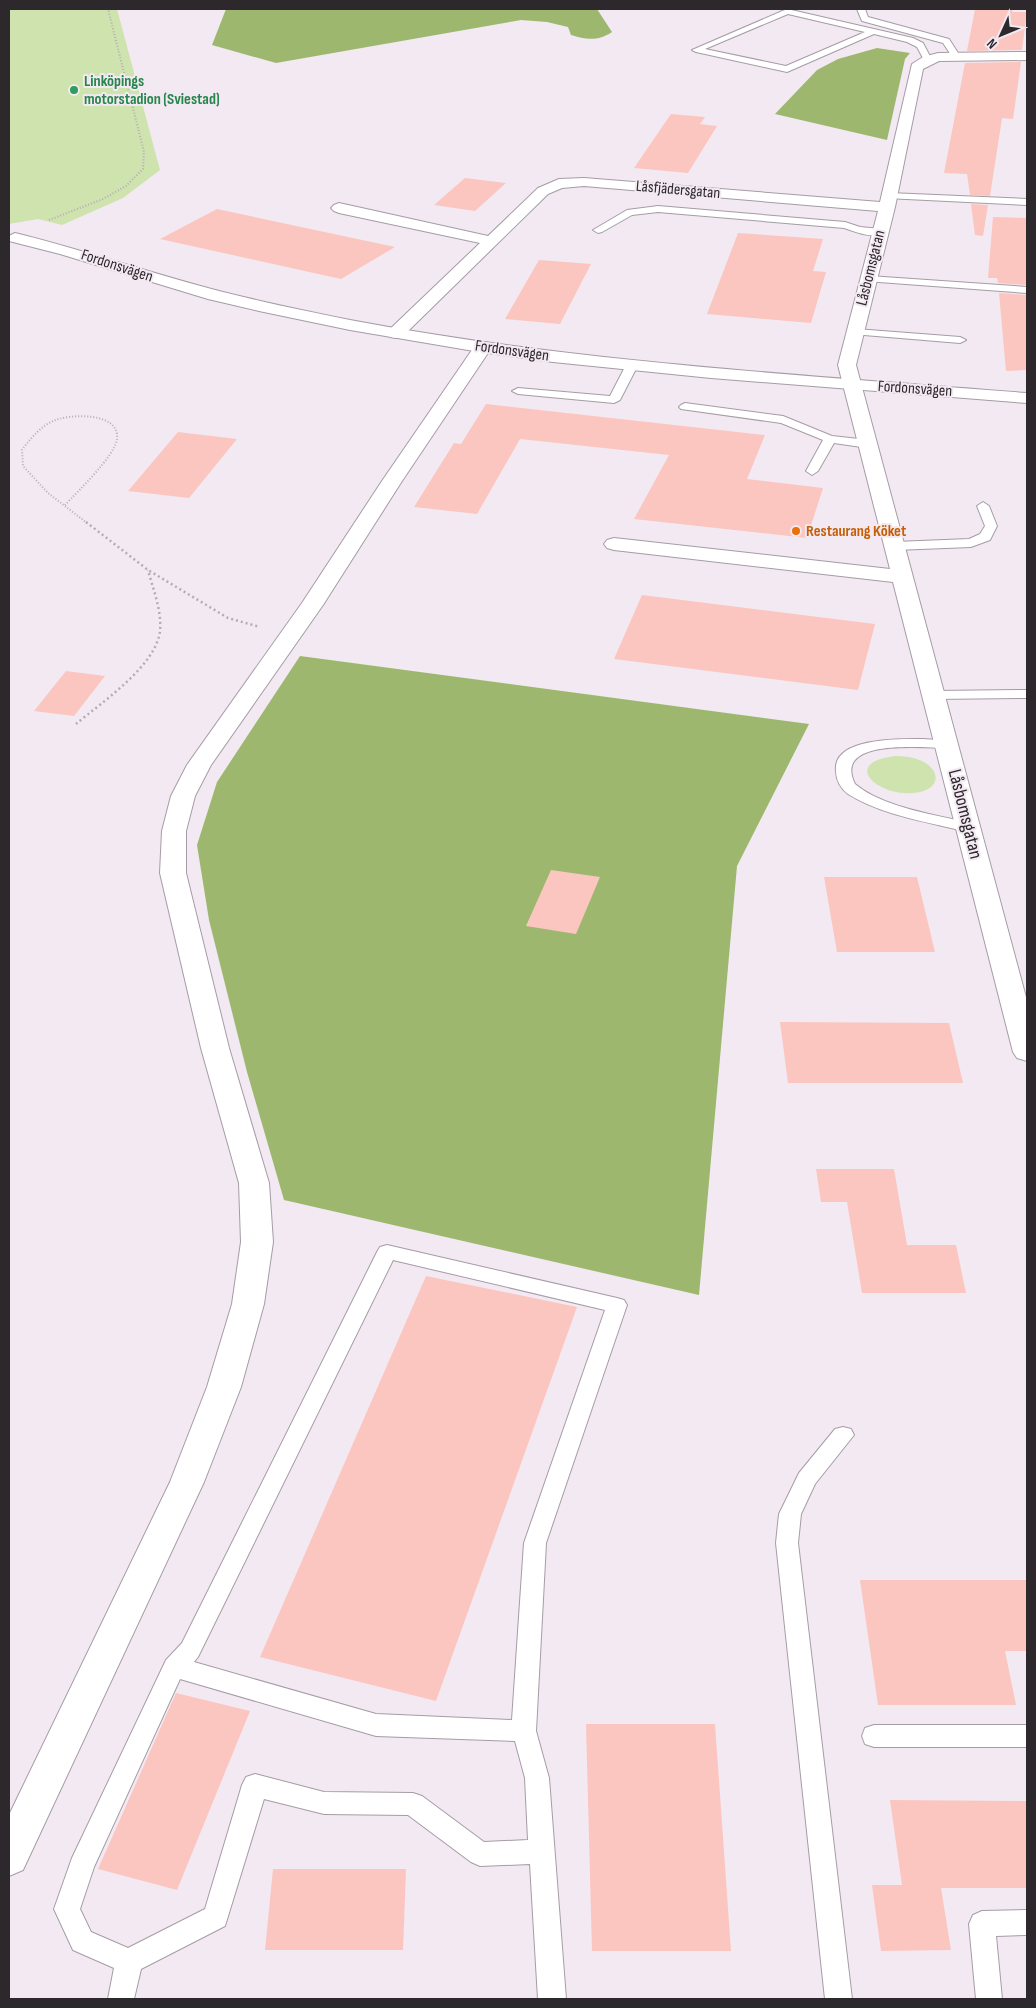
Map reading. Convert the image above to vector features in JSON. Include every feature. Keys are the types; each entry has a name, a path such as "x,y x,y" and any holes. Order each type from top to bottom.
{"street":[{"path":"928,60 956,56 1027,56"},
{"name":"Låsbomsgatan","path":"928,60 917,68 881,232 847,365 948,744 1027,1052"},
{"name":"Låsfjädersgatan","path":"396,333 543,191 559,184 584,182 679,190 888,202"},
{"path":"339,208 491,241"},
{"name":"Fordonsvägen","path":"12,238 75,252 214,295 295,314 483,347 632,365 1027,398"},
{"path":"9,1857 187,1482 224,1387 248,1304 257,1242 254,1183 215,1048 186,932 174,874 174,831 182,796 198,765 293,633 392,481 483,347"},
{"path":"614,544 903,577"}],"lane":[{"path":"860,9 865,18 946,41 956,56"},
{"path":"874,31 787,68 696,50 787,11 874,31 917,42 928,60"},
{"path":"658,209 679,190"},
{"path":"888,202 1027,202"},
{"path":"598,230 630,212 658,209 846,225 859,230 881,232"},
{"path":"869,279 1027,290"},
{"path":"856,332 960,340"},
{"path":"518,391 614,400 632,365"},
{"path":"685,407 783,420 830,439 868,444"},
{"path":"812,471 830,439"},
{"path":"895,546 971,543 986,537 991,526 983,506"},
{"path":"934,695 1027,694"},
{"path":"948,744 901,743 877,745 862,749 850,755 843,765 844,776 849,788 887,805 968,827"},
{"path":"543,1851 480,1854 412,1804 324,1803 255,1786 216,1917 129,1961 82,1941 67,1909 81,1866 174,1668 190,1650 387,1252 617,1305 535,1543 524,1731 537,1778 543,1851 552,1999"},
{"path":"838,1999 787,1544 790,1514 807,1479 843,1435"},
{"path":"174,1668 376,1725 524,1731"},
{"path":"874,1736 1027,1736"},
{"path":"989,1999 982,1924 1027,1923"},
{"path":"121,1999 129,1961"}],"path":[{"path":"12,238 58,216 103,199 126,186 143,169 144,152 108,9"},
{"path":"65,506 103,462 114,446 118,437 115,428 107,421 79,415 55,420 40,429 22,450 23,466 48,493 148,570 228,618 293,633"},
{"path":"76,724 130,678 154,649 160,631 148,570"}],"green space":[{"name":"Linköpings motorstadion (Sviestad)","path":"9,9 117,9 160,170 123,198 62,225 38,219 9,224"},
{"path":"226,9 597,9 612,32 602,37 587,39 571,35 568,27 547,22 521,20 276,63 212,45"},
{"path":"877,48 910,53 905,59 887,140 775,114 817,70 838,59"},
{"path":"300,656 809,724 737,866 699,1295 284,1200 247,1072 209,920 197,845 217,782"},
{"path":"895,756 922,761 935,773 935,782 927,790 920,792 892,791 880,786 867,773 869,766 878,760"}],"building":[{"path":"975,9 1011,9 1013,12 1027,12 1022,50 967,51"},
{"path":"1021,62 1013,119 1002,118 990,196 970,195 967,174 944,173 965,63"},
{"path":"671,114 705,117 700,124 717,126 688,173 634,168"},
{"path":"465,178 506,183 475,211 434,205"},
{"path":"971,204 988,205 983,236 975,235"},
{"path":"217,209 395,247 341,279 160,239"},
{"path":"993,217 1027,218 1027,285 998,283 997,278 988,278"},
{"path":"738,233 823,239 813,271 826,272 811,323 707,314"},
{"path":"539,260 591,264 560,324 505,319"},
{"path":"999,293 1027,295 1027,370 1006,371"},
{"path":"486,404 765,435 747,479 823,488 807,538 634,519 669,455 520,439 477,514 414,507 454,443 461,444"},
{"path":"178,432 237,439 189,498 128,491"},
{"path":"642,595 875,624 858,690 614,659"},
{"path":"66,671 105,676 74,716 34,711"},
{"path":"551,870 600,877 576,934 526,926"},
{"path":"824,877 917,877 935,952 837,952"},
{"path":"780,1022 949,1023 963,1083 788,1083"},
{"path":"816,1169 894,1169 907,1245 956,1245 966,1293 862,1293 847,1202 821,1202"},
{"path":"426,1276 577,1307 436,1701 260,1657"},
{"path":"860,1580 1027,1580 1027,1651 1005,1651 1016,1705 878,1705"},
{"path":"176,1693 250,1711 177,1890 98,1869"},
{"path":"586,1724 715,1724 731,1951 592,1951"},
{"path":"890,1800 1027,1801 1027,1888 941,1888 951,1950 881,1951 872,1885 902,1885"},
{"path":"273,1869 406,1869 403,1950 265,1950"}],"place":[{"name":"Linköpings motorstadion (Sviestad)","path":"74,90"},
{"name":"Restaurang Köket","path":"796,531"}]}
